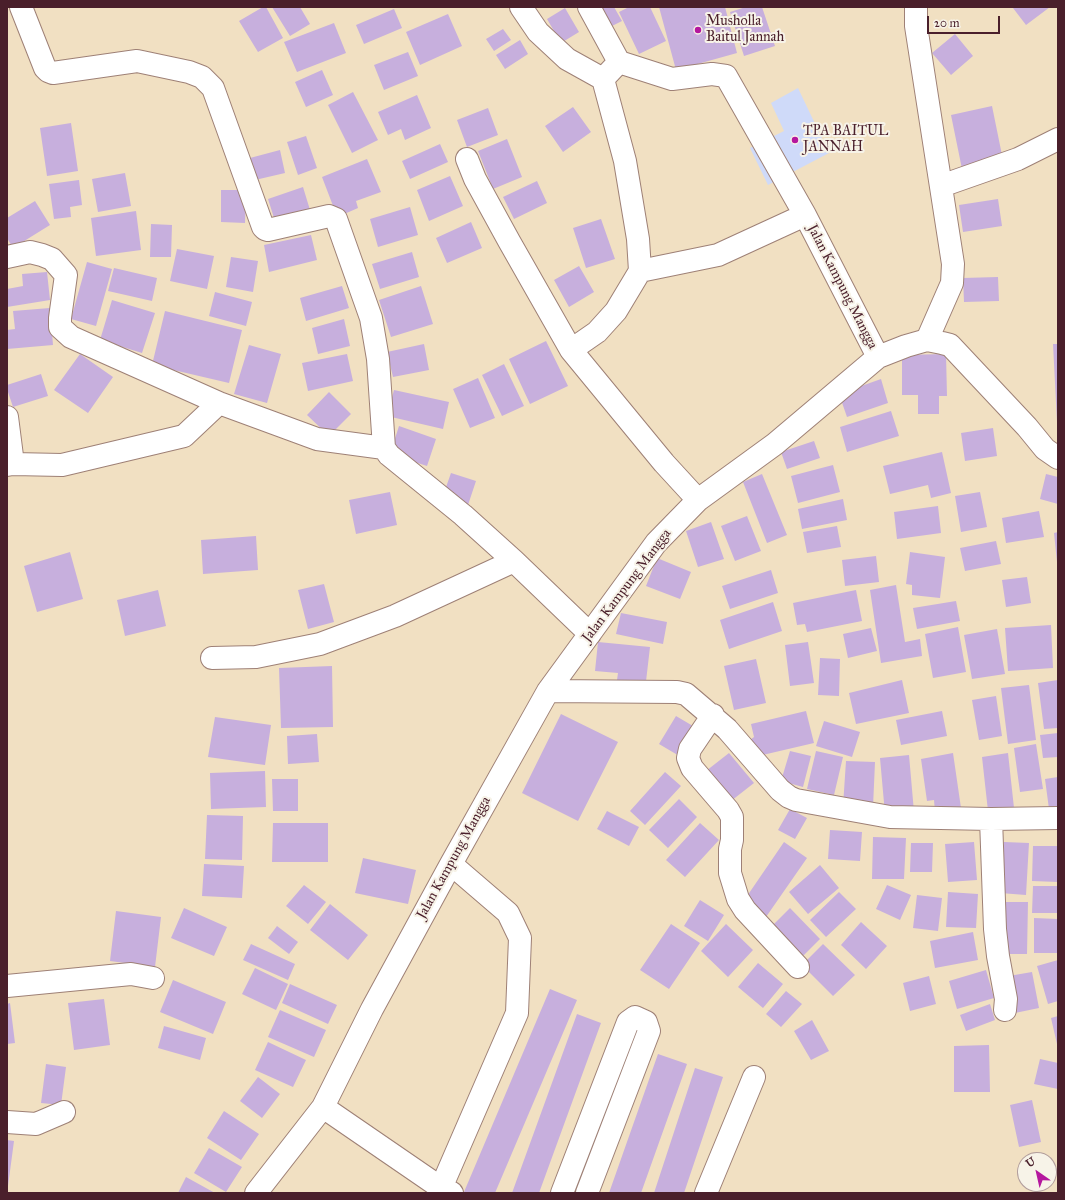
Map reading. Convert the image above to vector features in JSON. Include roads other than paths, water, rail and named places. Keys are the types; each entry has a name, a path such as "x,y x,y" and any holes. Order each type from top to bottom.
{"street":[{"path":"21,7 46,68 48,71 53,73 137,61 189,72 202,77 213,88 265,229 268,230 329,216 336,219 371,318 378,359 384,448 389,455 463,515 514,561 590,634"},
{"path":"521,7 538,32 568,59 603,80 625,161 638,239 640,271 616,310 597,332 571,350"},
{"path":"589,7 619,62 603,80"},
{"path":"916,7 916,26 953,264 952,283 927,340"},
{"name":"Jalan Kampung Mangga","path":"256,1193 323,1107 372,1009 548,691 656,543 698,500 775,444 878,357 805,215 726,76 712,74 672,79 619,62"},
{"path":"941,186 1018,159 1058,139"},
{"path":"467,159 475,179 571,350 664,463 698,500"},
{"path":"640,271 718,255 805,215"},
{"path":"7,257 30,252 42,255 52,260 66,275 60,326 64,332 78,340 219,403 317,439 384,448"},
{"path":"878,357 906,346 927,340 942,342 950,345 1027,427 1054,450"},
{"path":"7,417 10,465 62,465 184,436 219,403"},
{"path":"212,658 256,657 320,644 396,616 514,561"},
{"path":"548,691 677,692 686,694 728,729 780,790 796,800 890,817 991,819 1058,818"},
{"path":"713,715 690,749 688,758 692,768 728,810 732,817 730,873 738,899 745,910 798,967"},
{"path":"991,819 995,929 998,956 1006,999 1005,1010"},
{"path":"323,1107 446,1191 517,1013 520,938 508,913 451,864"},
{"path":"7,986 131,974 153,978"},
{"path":"562,1193 628,1022 636,1017 646,1022 649,1031 587,1193"},
{"path":"706,1193 754,1077"},
{"path":"7,1122 36,1124 64,1112"}],"place":[{"name":"Musholla Baitul Jannah","path":"698,30"},
{"name":"TPA BAITUL JANNAH","path":"795,140"}]}
